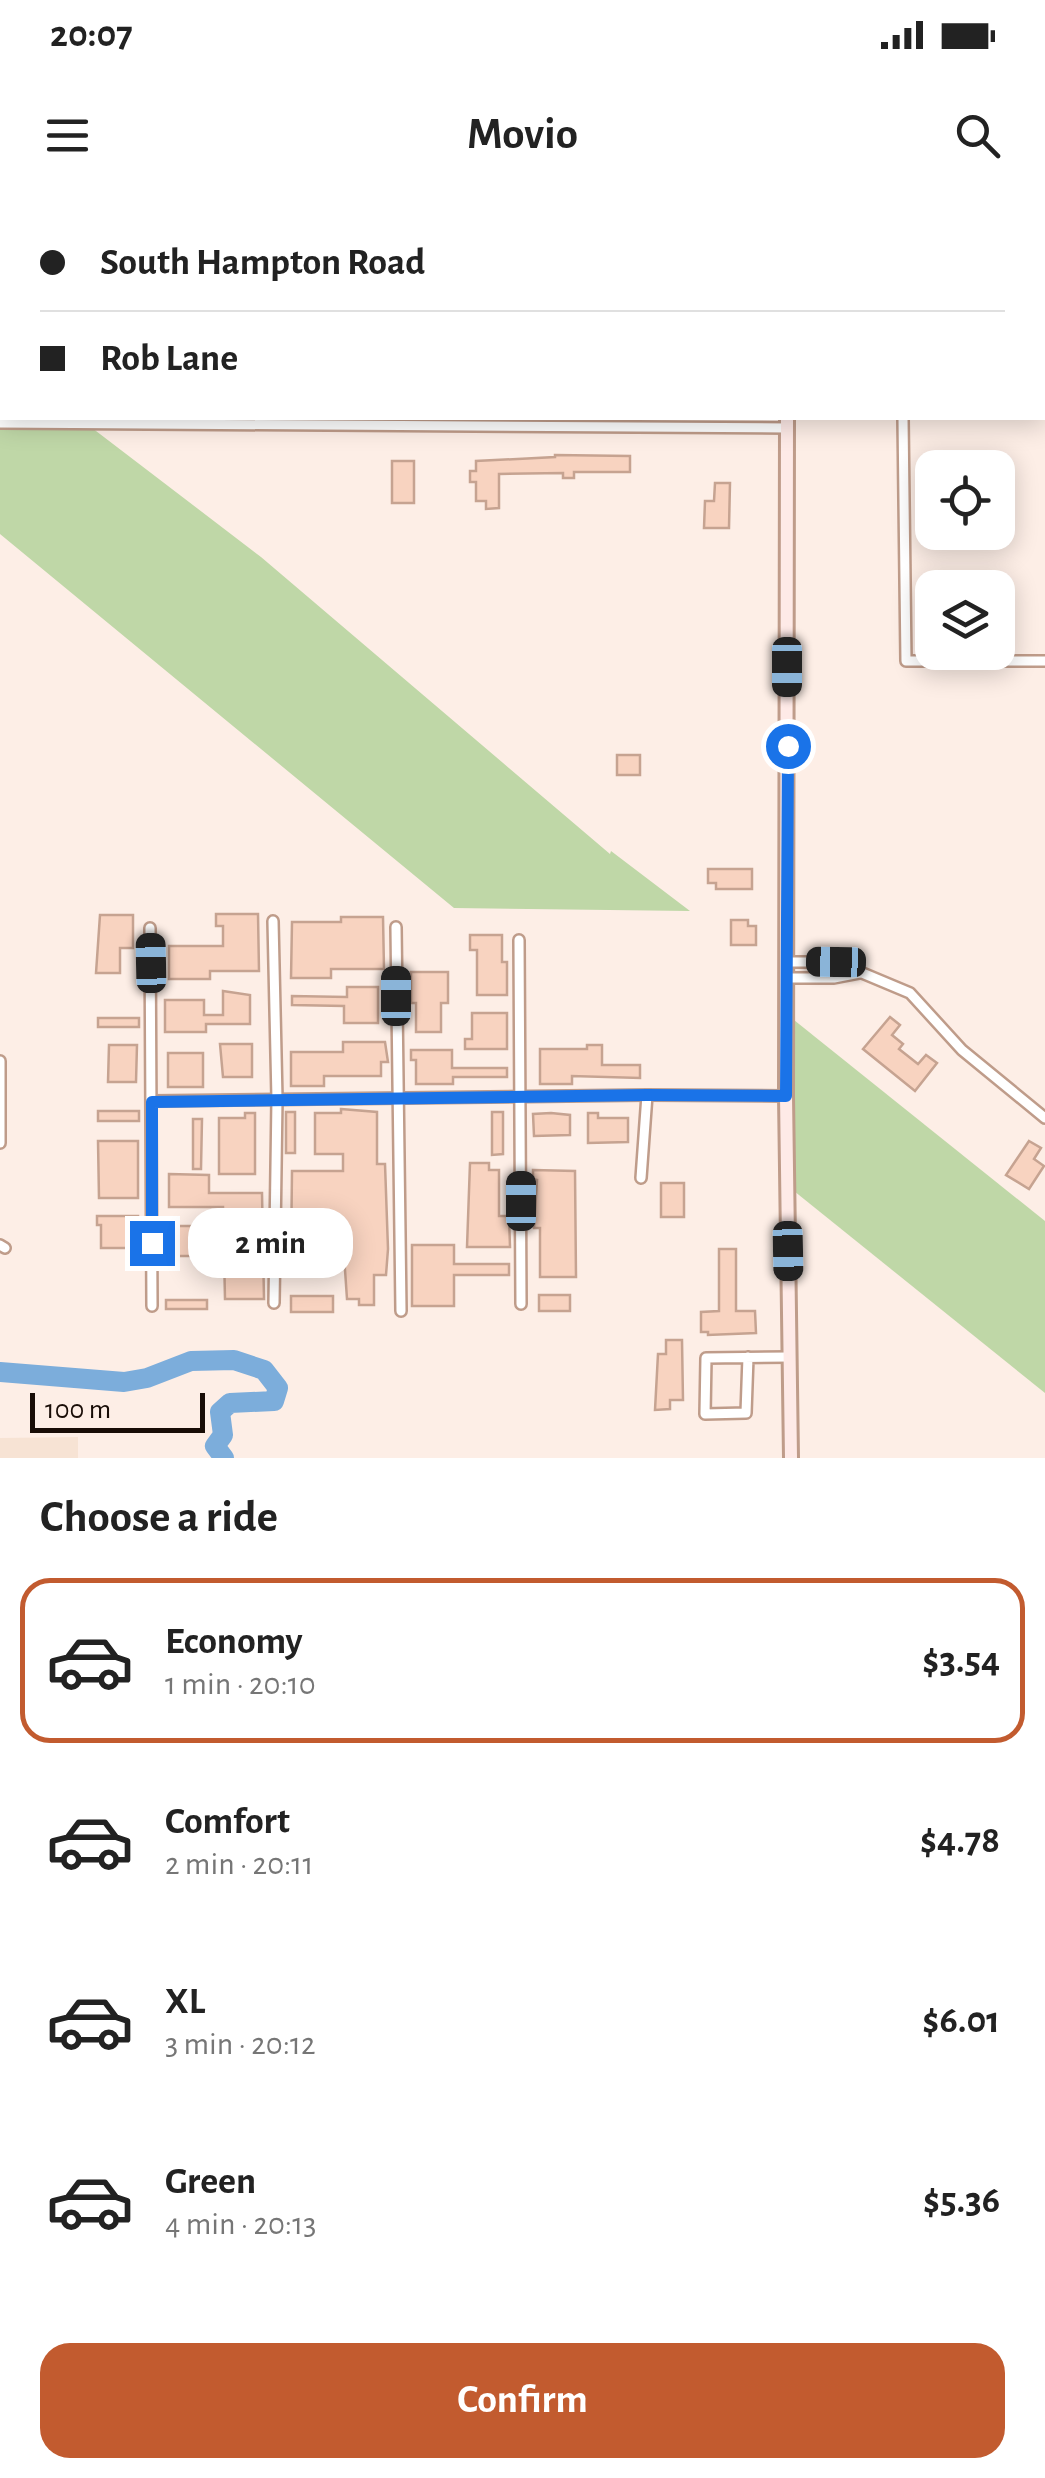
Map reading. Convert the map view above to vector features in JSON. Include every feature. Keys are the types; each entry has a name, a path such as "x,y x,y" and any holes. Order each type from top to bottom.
{"main road":[{"path":"787,423 786,1096 791,1458"}],"street":[{"path":"902,420 906,661 1045,661"},
{"path":"0,423 787,423"},
{"path":"273,921 274,1302"},
{"path":"396,927 401,1311"},
{"path":"150,928 152,1306"},
{"path":"519,940 521,1304"},
{"path":"788,962 836,962 910,994 962,1050 1045,1118"},
{"path":"788,978 834,978 863,972"},
{"path":"0,1060 0,1143"},
{"path":"641,1178 647,1095"},
{"path":"152,1102 786,1096"},
{"path":"748,1357 746,1414 705,1414 706,1358 748,1357 789,1357"}],"shaded area":[{"path":"78,1437 78,1458 0,1458 0,1438"}],"green space":[{"path":"0,420 82,420 261,557 610,854 611,851 690,911 454,908 0,534"},
{"path":"794,1020 1045,1221 1045,1393 794,1191"}],"building":[{"path":"555,455 630,456 630,472 574,472 574,478 563,478 563,473 499,474 499,508 486,509 486,501 476,501 476,482 470,482 470,471 476,471 476,461"},
{"path":"392,461 414,461 414,503 392,503"},
{"path":"715,483 730,483 729,528 704,528 705,501 714,501"},
{"path":"617,755 640,755 640,775 617,775"},
{"path":"708,869 752,869 752,889 716,889 716,883 708,883"},
{"path":"216,914 258,914 259,971 210,971 210,979 169,979 169,946 223,946 223,926 216,926"},
{"path":"100,915 133,915 133,948 120,948 120,973 96,973"},
{"path":"341,917 383,917 384,969 331,969 331,978 291,978 292,922 341,922"},
{"path":"731,920 748,920 748,926 756,926 756,945 731,945"},
{"path":"470,935 502,935 507,995 477,995 477,950 470,950"},
{"path":"411,972 448,972 448,1003 441,1003 441,1032 416,1032"},
{"path":"347,987 378,987 378,1023 344,1023 344,1006 292,1005 292,996 347,997"},
{"path":"223,991 250,995 250,1024 206,1024 206,1032 165,1032 165,1000 204,1000 204,1015 223,1015"},
{"path":"472,1013 507,1013 507,1049 465,1049 465,1039 472,1039"},
{"path":"890,1017 900,1025 892,1035 903,1044 899,1049 918,1064 926,1055 937,1063 915,1091 863,1049"},
{"path":"98,1018 139,1018 139,1027 98,1027"},
{"path":"343,1042 385,1042 388,1062 381,1062 381,1076 324,1076 324,1086 291,1086 291,1052 343,1052"},
{"path":"220,1044 252,1044 252,1077 223,1077"},
{"path":"109,1045 137,1045 136,1082 108,1082"},
{"path":"587,1045 602,1045 602,1065 640,1065 640,1078 572,1076 572,1084 540,1084 540,1049 587,1049"},
{"path":"411,1050 452,1050 452,1068 507,1068 507,1077 453,1077 453,1084 416,1084 416,1060 411,1060"},
{"path":"168,1053 203,1053 203,1087 168,1087"},
{"path":"341,1109 377,1112 377,1164 385,1164 388,1249 386,1275 374,1275 374,1305 359,1305 359,1299 347,1299 344,1255 291,1255 292,1171 343,1171 343,1154 315,1154 315,1113 341,1113"},
{"path":"98,1111 139,1111 139,1121 98,1121"},
{"path":"286,1112 295,1112 295,1153 286,1153"},
{"path":"492,1112 503,1112 503,1154 492,1155"},
{"path":"245,1113 255,1113 255,1174 219,1174 219,1118 245,1118"},
{"path":"588,1113 598,1113 598,1118 628,1118 628,1142 588,1143"},
{"path":"533,1114 570,1115 570,1135 534,1136"},
{"path":"193,1119 202,1119 201,1169 193,1169"},
{"path":"98,1141 138,1141 138,1198 99,1198"},
{"path":"1029,1141 1041,1148 1034,1159 1044,1166 1029,1189 1006,1175"},
{"path":"470,1163 489,1163 489,1170 499,1170 499,1216 509,1216 510,1247 467,1247"},
{"path":"533,1170 575,1171 576,1277 540,1277 540,1228 534,1228 537,1180 533,1179"},
{"path":"169,1174 209,1175 209,1193 262,1193 264,1299 225,1299 223,1207 169,1207"},
{"path":"661,1183 684,1183 684,1217 661,1217"},
{"path":"97,1216 138,1216 138,1248 101,1248"},
{"path":"170,1226 197,1226 197,1246 206,1246 206,1256 170,1256"},
{"path":"412,1245 454,1245 454,1264 509,1264 509,1275 454,1275 454,1306 412,1306"},
{"path":"719,1249 736,1249 736,1311 755,1311 756,1333 701,1332 701,1312 719,1311"},
{"path":"539,1295 570,1295 570,1311 539,1311"},
{"path":"291,1296 333,1296 333,1312 291,1312"},
{"path":"166,1300 207,1300 207,1309 166,1309"},
{"path":"666,1340 682,1340 683,1400 670,1400 670,1409 655,1410 658,1354 666,1354"}],"waterway":[{"path":"0,1372 124,1382 147,1378 191,1361 234,1360 264,1370 278,1388 274,1401 230,1403 220,1412 223,1435 215,1446 224,1458"}],"route":[{"path":"152,1243 152,1102 786,1096 788,746"}]}
